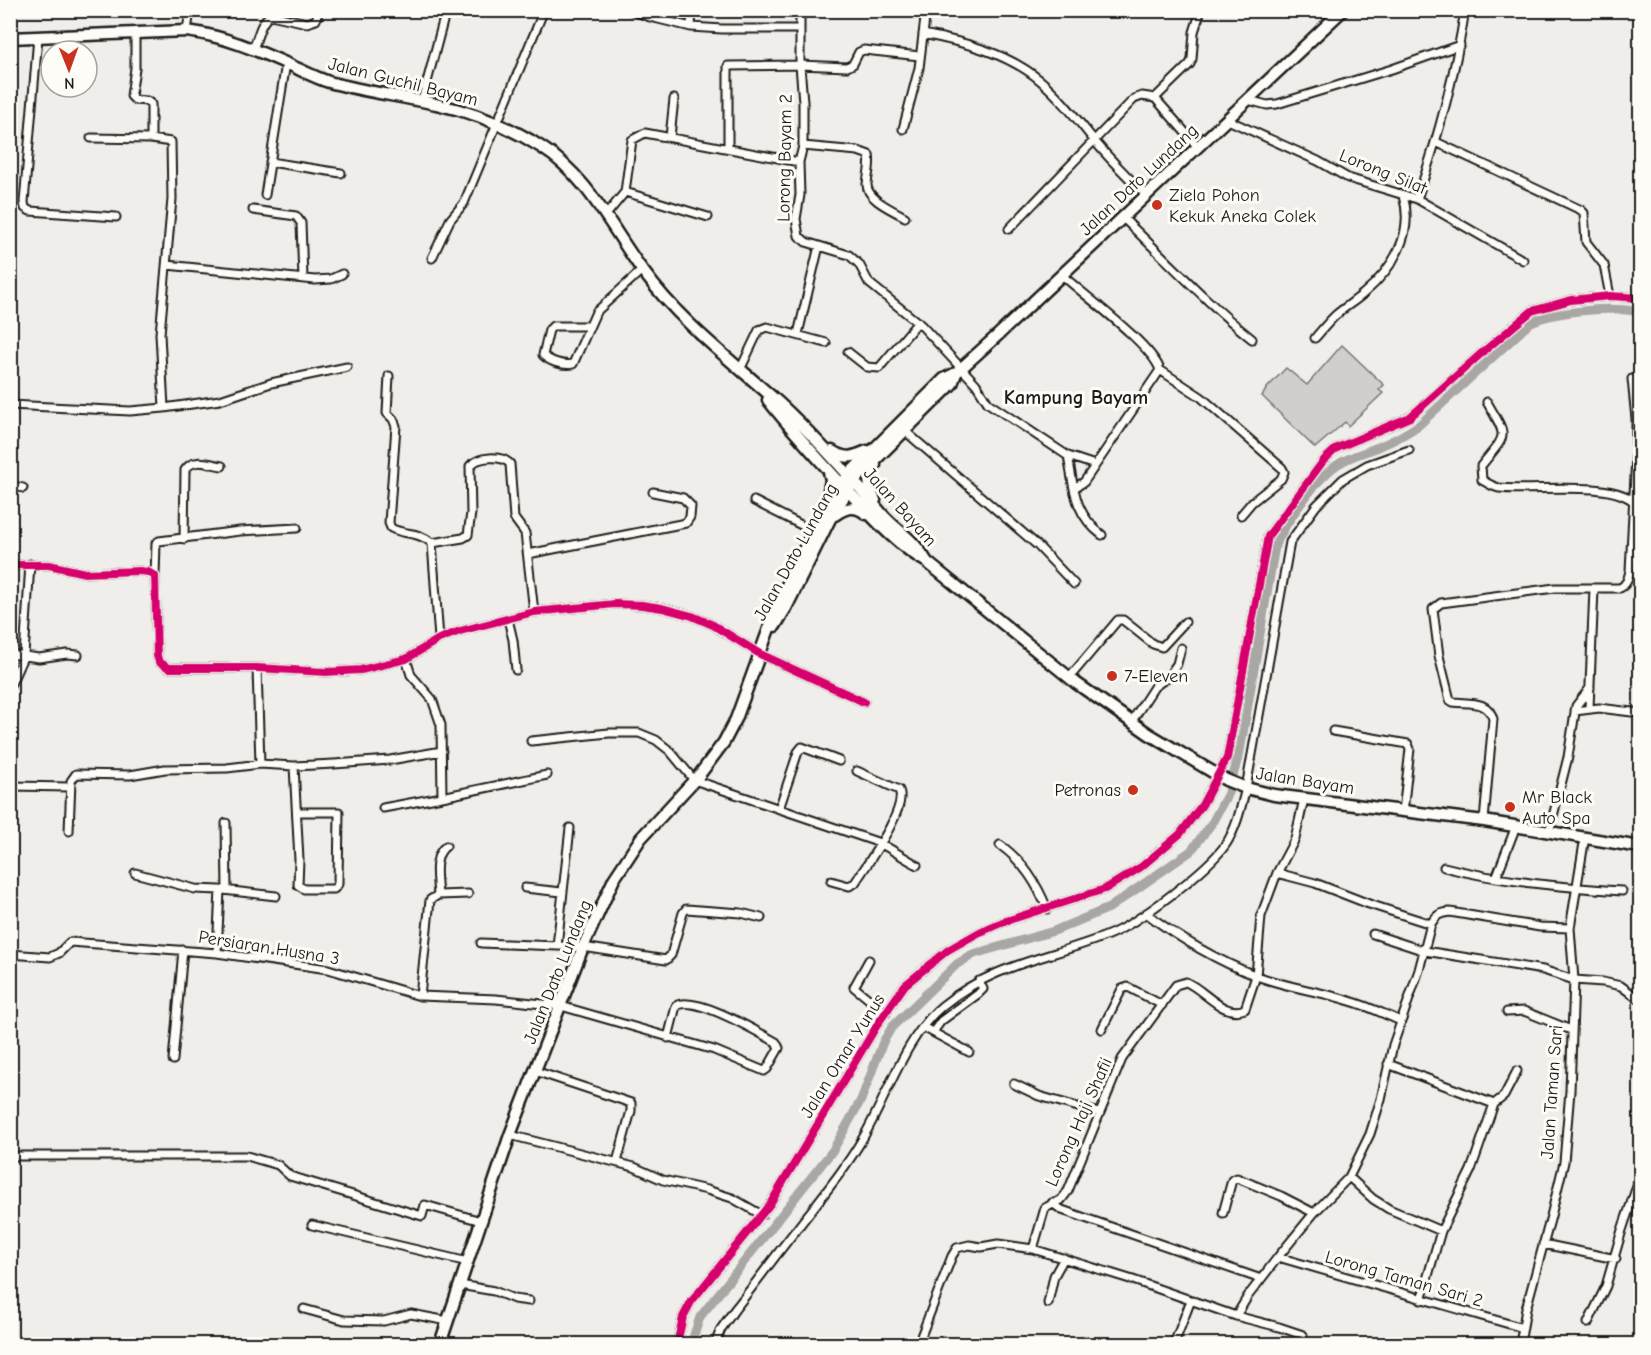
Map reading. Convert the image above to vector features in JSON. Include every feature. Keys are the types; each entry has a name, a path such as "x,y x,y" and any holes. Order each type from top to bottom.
{"main road":[{"name":"Jalan Dato Lundang","path":"762,648 786,608 826,518 848,482 944,379 959,371 1343,10"},
{"name":"Jalan Guchil Bayam","path":"10,38 187,31 221,37 327,81 465,112 523,136 559,159 582,183 642,270 683,317 779,403 819,443 848,482"},
{"name":"Jalan Dato Lundang","path":"876,452 905,431 952,384 959,371"},
{"name":"Jalan Guchil Bayam","path":"755,383 829,472 848,482"},
{"path":"819,443 840,456 849,458 876,452 868,480 881,520"},
{"path":"826,518 831,480 829,472"},
{"name":"Jalan Bayam","path":"848,482 881,520 918,547 927,562 1070,678 1180,754 1222,778 1243,787 1274,795 1484,820 1641,847"},
{"path":"826,518 852,507 861,509 881,520"},
{"name":"Jalan Dato Lundang","path":"440,1344 510,1135 583,947 607,894 626,859 641,838 694,780 724,742 736,719 778,604 813,531 826,518"}],"street":[{"path":"187,31 189,10"},
{"path":"253,49 267,16 307,23 316,20 320,10"},
{"path":"422,102 446,10"},
{"path":"432,258 450,220 464,202 544,10"},
{"path":"630,10 691,27 799,29"},
{"path":"691,27 692,10"},
{"name":"Lorong Bayam 2","path":"800,10 803,102 802,146 799,162 800,195 796,219 799,236 806,242 849,255 859,264 869,283 918,322 959,371 976,384 988,403 1068,456 1095,465"},
{"path":"903,129 920,56 926,10"},
{"path":"1155,98 1190,64 1194,32 1201,10"},
{"path":"1417,199 1436,142 1460,45 1464,10"},
{"path":"135,33 135,68 131,96 135,100 147,101 151,104 151,139"},
{"path":"923,34 964,42 1022,67 1040,80 1067,106 1094,140 1146,195"},
{"path":"38,37 25,208 30,211 116,217"},
{"path":"1248,100 1267,105 1277,104 1392,69 1460,45"},
{"path":"728,148 728,66 849,67 861,50 920,56"},
{"path":"265,195 286,63"},
{"path":"1009,230 1134,99 1142,96 1155,98 1198,147"},
{"path":"670,137 674,99"},
{"name":"Lorong Silat","path":"1228,120 1318,161 1348,178 1417,199 1523,260"},
{"path":"606,215 625,192 632,140 645,134 799,162"},
{"path":"91,138 151,139 171,142 172,199 160,334 164,408"},
{"path":"1436,142 1581,210 1584,213 1586,242 1604,265 1610,296"},
{"path":"802,146 858,151 868,155 870,164 867,187 871,195 905,217"},
{"path":"270,162 341,173"},
{"path":"625,192 708,217"},
{"path":"1315,338 1336,315 1364,293 1389,266 1404,238 1408,223 1403,196"},
{"path":"253,210 296,216 299,219 303,278"},
{"path":"1122,217 1203,296 1252,339"},
{"path":"798,334 819,246"},
{"path":"167,265 315,280 331,279 342,274"},
{"path":"589,327 553,326 549,330 543,355 555,362 573,364 596,312 642,270"},
{"path":"1062,275 1135,339 1158,363 1160,370 1084,482 1074,488"},
{"name":"Jalan Omar Yunus","path":"677,1344 683,1317 691,1302 762,1215 905,985 948,951 978,933 1105,889 1141,867 1180,834 1222,778 1268,536 1324,460 1338,448 1410,417 1532,311 1564,301 1610,296 1641,298"},
{"path":"848,352 867,367 879,368 918,322"},
{"path":"740,370 759,330 767,327 826,343"},
{"path":"10,405 130,411 164,408 220,400 271,383 347,367"},
{"path":"1160,370 1201,397 1282,468 1284,472 1281,479 1252,502 1241,515"},
{"path":"389,376 387,413 396,426 389,523 391,528 397,531 423,535 432,543 440,639"},
{"path":"1484,820 1493,719 1491,711 1485,706 1450,700 1439,656 1433,609 1441,603 1555,588 1620,588 1628,581 1636,419 1632,379"},
{"path":"1487,402 1503,433 1502,440 1481,466 1482,480 1496,488 1578,489 1621,493 1633,501"},
{"path":"905,431 1037,545 1074,584"},
{"path":"715,1344 721,1329 735,1309 838,1176 864,1137 896,1071 924,1026 941,1007 979,981 1017,964 1110,935 1128,926 1202,869 1226,844 1239,816 1290,542 1316,506 1343,479 1367,465 1409,450"},
{"path":"1068,456 1076,497 1085,519 1090,526 1102,534"},
{"path":"432,543 463,538 468,535 473,461 503,458 510,464 514,518 525,533 534,612"},
{"path":"184,539 185,471 188,464 193,462 222,466"},
{"path":"10,485 23,488"},
{"path":"528,554 686,524 690,517 691,506 683,498 652,492"},
{"path":"754,501 813,531"},
{"path":"297,528 240,531 164,540 156,543 155,576 159,662 169,668 183,669 257,668 326,672 361,670 406,659 440,639 460,631 534,612 615,604 662,608 692,616 762,648 864,702"},
{"path":"1631,534 1641,534"},
{"path":"10,686 24,655 30,564"},
{"path":"10,565 49,565 85,573 140,571 155,576"},
{"path":"1589,708 1594,589"},
{"path":"508,619 516,670"},
{"path":"1070,678 1118,620 1123,620 1153,644 1162,647 1185,622"},
{"path":"1132,721 1154,687 1168,677 1177,664 1181,648"},
{"path":"10,654 39,658 67,654 78,655"},
{"path":"406,659 411,675 432,699 441,725 442,797"},
{"path":"257,668 260,764"},
{"path":"1549,832 1568,757 1575,711 1579,700 1590,688"},
{"path":"1575,711 1589,708 1641,713"},
{"path":"10,729 12,752 10,769"},
{"path":"1333,731 1408,744 1410,749 1403,812"},
{"path":"531,741 639,733 656,740 670,751 694,780 880,843 917,864"},
{"path":"779,809 798,752 802,747 839,761"},
{"path":"69,831 71,778 80,773 130,775 165,769 227,768 260,764 294,766 390,760 442,751"},
{"path":"294,766 299,860 298,885 304,890 334,889 338,884 339,812 297,812"},
{"path":"831,881 842,885 853,884 894,820 902,795 899,790 856,771"},
{"path":"383,808 547,775"},
{"path":"10,786 70,787"},
{"name":"Lorong Haji Shafii","path":"1033,1248 1045,1208 1061,1200 1068,1191 1122,1059 1176,986 1186,982 1226,1009 1239,1011 1245,1009 1256,976 1261,916 1277,873 1295,839 1304,799"},
{"path":"217,953 224,890 226,823"},
{"path":"1496,878 1516,826"},
{"path":"557,946 570,828"},
{"name":"Jalan Taman Sari","path":"1520,1344 1526,1309 1564,1162 1570,1091 1574,980 1570,928 1585,837"},
{"path":"1000,845 1008,850 1034,881 1047,909"},
{"path":"438,895 437,860 440,850 446,846"},
{"path":"1444,867 1496,878 1622,891"},
{"path":"135,873 195,889 276,896"},
{"path":"1277,873 1315,883 1369,904 1431,924"},
{"path":"525,888 562,892"},
{"path":"420,996 430,900 438,895 468,894"},
{"path":"481,943 583,947 666,960 671,955 686,909 741,913 761,918"},
{"path":"1236,1316 1278,1257 1314,1213 1349,1177 1370,1134 1381,1099 1388,1064 1425,951 1431,924 1440,913 1450,912 1540,927 1570,928"},
{"path":"1146,913 1162,926 1256,976 1351,1001 1401,1021"},
{"path":"1373,934 1425,951 1543,970 1574,980 1621,986 1641,1000"},
{"name":"Persiaran Husna 3","path":"10,954 50,957 70,942 217,953 328,969 420,996 496,999 561,1006 668,1038 714,1050 764,1071 778,1051 776,1042 732,1018 682,1003 676,1006 668,1038"},
{"path":"173,1060 183,950"},
{"path":"869,960 854,987 886,1013"},
{"path":"933,1032 941,1021 983,989 979,981"},
{"path":"1102,1029 1122,989 1128,987 1162,1005"},
{"path":"1507,1012 1524,1011 1571,1030"},
{"path":"924,1026 969,1052"},
{"path":"1388,1064 1494,1104"},
{"path":"535,1071 631,1104 617,1162"},
{"path":"1421,1300 1441,1231 1470,1170 1494,1104 1504,1096 1517,1071"},
{"path":"1014,1084 1039,1096 1099,1113"},
{"path":"510,1135 617,1162 663,1180 707,1190 732,1198 762,1215"},
{"path":"10,1156 247,1156 280,1166 290,1176 422,1216 425,1205 481,1221"},
{"path":"1349,1177 1373,1199 1389,1209 1441,1231"},
{"path":"1223,1213 1232,1180 1237,1178 1281,1196 1314,1213"},
{"path":"1588,1323 1616,1259 1622,1230 1640,1180"},
{"path":"1052,1203 1062,1210 1261,1279"},
{"path":"312,1225 468,1262"},
{"path":"918,1344 957,1248 962,1245 981,1247 998,1244 1033,1248 1236,1316 1303,1335"},
{"path":"1543,1244 1616,1259"},
{"name":"Lorong Taman Sari 2","path":"1278,1257 1523,1328"},
{"path":"1048,1303 1054,1276 1064,1258"},
{"path":"460,1285 494,1291 514,1299 529,1300"},
{"path":"1174,1344 1191,1300"},
{"path":"304,1309 344,1320 384,1321 411,1314 448,1321"}],"shaded area":[{"path":"1342,345 1384,385 1379,390 1383,393 1348,426 1345,422 1315,448 1262,396 1286,368 1307,385"}],"waterway":[{"path":"691,1344 700,1317 833,1150 861,1100 883,1042 892,1027 957,964 974,954 1054,931 1109,908 1191,851 1212,823 1228,793 1240,751 1275,546 1294,513 1322,478 1344,461 1389,442 1419,425 1531,322 1555,315 1585,311 1615,309 1640,312"}],"cycle path":[{"path":"677,1344 683,1317 691,1302 770,1204 879,1022 905,985 948,950 978,933 1003,922 1105,889 1141,867 1180,834 1202,805 1227,758 1268,536 1324,460 1337,448 1410,417 1532,311 1571,300 1610,296 1640,298"},
{"path":"10,565 49,565 85,573 140,571 155,576 157,656 159,662 169,668 257,668 326,672 361,670 406,659 439,639 460,631 534,612 615,604 642,605 692,616 713,625 760,654 864,702"}],"place":[{"name":"Ziela Pohon Kekuk Aneka Colek","path":"1157,205"},
{"name":"7-Eleven","path":"1112,676"},
{"name":"Petronas","path":"1133,790"},
{"name":"Mr Black Auto Spa","path":"1510,807"}],"district":[{"name":"Kampung Bayam","path":"1076,397"}]}
